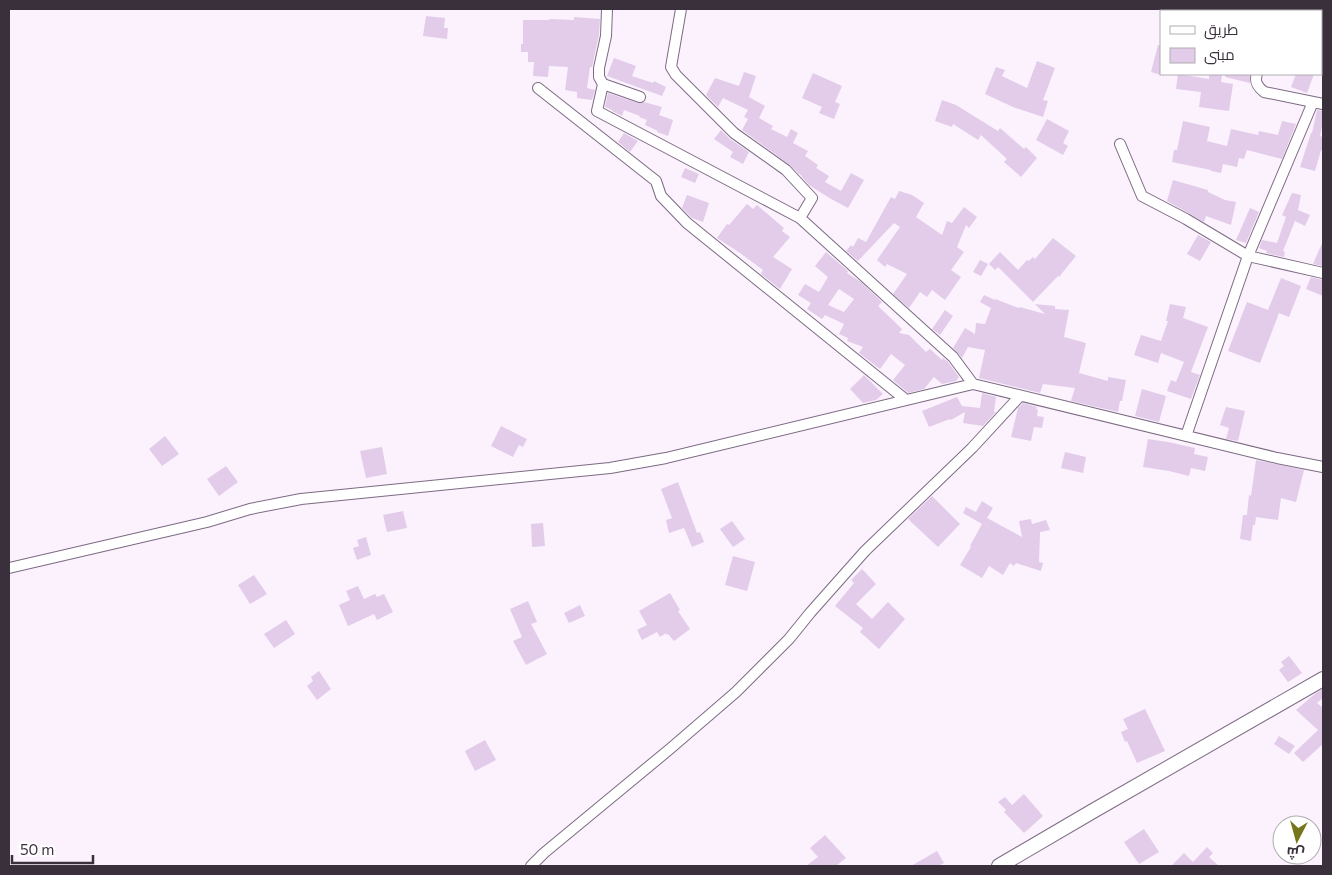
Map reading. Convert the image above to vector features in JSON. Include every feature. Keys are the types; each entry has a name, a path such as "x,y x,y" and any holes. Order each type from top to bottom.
{"street":[{"path":"608,9 606,36 599,68 599,78 603,84 640,97"},
{"path":"681,9 670,67 734,133 786,170 812,198 800,218"},
{"path":"1186,436 1248,256 1318,103 1264,92 1258,86 1257,75"},
{"path":"603,84 597,111 800,218 953,357 973,384"},
{"path":"538,88 656,181 661,196 687,223 906,400"},
{"path":"1120,144 1142,196 1186,219 1248,256 1323,273"},
{"path":"9,568 207,522 250,509 301,499 610,468 666,458 973,384 1277,458 1323,467"},
{"path":"531,866 544,852 656,761 736,692 789,639 865,551 972,448 1020,396"},
{"path":"999,866 1323,679"}],"building":[{"path":"426,16 445,18 444,28 448,28 447,39 423,36"},
{"path":"574,17 600,19 599,35 592,67 590,67 587,88 595,90 592,100 577,98 577,92 565,90 568,67 549,66 548,77 533,76 534,62 528,62 528,52 521,52 523,20 574,20"},
{"path":"1158,45 1160,46 1160,75 1151,72"},
{"path":"614,58 636,66 632,76 653,83 654,81 666,87 662,96 607,76"},
{"path":"1037,61 1055,68 1043,100 1048,101 1043,117 1013,107 985,94 996,67 1005,70 1002,76 1027,88"},
{"path":"744,72 756,76 749,97 765,106 759,118 773,126 771,129 787,137 791,129 798,133 793,143 808,151 805,156 818,165 816,168 829,176 825,182 841,191 851,173 864,180 848,208 809,185 790,165 742,130 748,119 744,117 748,110 723,98 718,107 706,95 715,78 739,86"},
{"path":"813,73 842,86 835,102 840,104 834,119 819,113 822,107 802,98"},
{"path":"1178,75 1209,79 1209,75 1222,75 1221,82 1233,84 1229,111 1199,107 1201,92 1176,89"},
{"path":"1226,75 1250,75 1250,83 1225,77"},
{"path":"1296,75 1314,75 1307,93 1291,87"},
{"path":"608,93 638,103 644,102 662,107 659,115 673,120 668,136 645,125 647,120 640,116 624,110 622,116 605,107"},
{"path":"942,100 956,105 998,131 1000,128 1024,149 1026,147 1037,158 1021,177 1004,162 1007,159 981,135 978,140 953,124 952,127 935,121"},
{"path":"1317,110 1323,111 1320,136 1323,137 1323,151 1321,150 1315,171 1300,167 1312,133"},
{"path":"1047,119 1069,131 1063,143 1068,146 1063,155 1036,140"},
{"path":"1183,121 1210,127 1207,141 1227,146 1231,129 1258,135 1259,131 1278,135 1282,121 1296,124 1282,159 1247,150 1244,159 1239,158 1237,167 1223,164 1221,173 1172,162 1174,150 1177,150"},
{"path":"721,130 730,139 749,152 743,164 730,157 733,152 714,139"},
{"path":"624,133 638,141 630,152 618,142"},
{"path":"685,168 699,174 695,183 681,177"},
{"path":"1173,180 1208,190 1208,192 1225,200 1236,202 1231,225 1206,216 1204,222 1167,201"},
{"path":"899,191 912,195 924,203 916,217 942,235 947,221 952,223 964,207 977,217 969,228 966,225 957,247 964,252 951,270 961,277 945,300 932,290 927,297 920,292 909,308 893,294 907,274 887,264 885,267 877,260 900,227 894,223 858,261 846,251 851,245 853,247 858,238 866,242 891,197 895,199"},
{"path":"1292,193 1301,195 1298,210 1310,215 1305,226 1295,221 1283,251 1285,252 1284,257 1266,253 1267,251 1259,248 1262,240 1277,243 1286,217 1282,215"},
{"path":"687,195 709,203 703,222 692,218 682,208"},
{"path":"747,204 753,209 757,205 784,228 782,231 790,237 773,257 792,269 780,289 761,274 763,270 717,238 727,224 729,225"},
{"path":"1250,208 1259,212 1246,243 1236,240"},
{"path":"1198,235 1211,242 1200,261 1187,254"},
{"path":"1053,238 1076,256 1059,277 1033,302 998,267 995,270 989,264 1000,252 1018,270 1027,260 1029,261 1033,257 1035,259"},
{"path":"1323,241 1323,266 1313,264"},
{"path":"826,252 848,271 847,273 861,282 882,302 878,306 902,329 899,333 909,335 926,352 930,349 942,360 943,358 948,362 959,377 956,381 942,384 934,377 924,389 908,393 893,380 905,365 891,354 880,369 859,353 863,347 847,341 848,338 839,334 844,324 825,315 822,319 807,309 811,303 798,295 805,284 819,292 828,277 815,266","holes":["839,289 854,299 844,312 828,305"]},
{"path":"980,260 988,264 981,276 973,272"},
{"path":"1311,277 1323,280 1323,296 1306,289"},
{"path":"1281,278 1301,286 1289,317 1279,313 1260,363 1228,351 1247,302 1268,310"},
{"path":"984,295 1019,308 1045,314 1035,304 1055,306 1055,309 1069,310 1064,337 1086,343 1079,373 1108,381 1108,377 1126,380 1118,412 1071,401 1075,388 1043,384 1040,393 979,378 985,350 968,347 962,358 953,348 965,328 975,334 976,323 985,324 991,308 980,302"},
{"path":"1170,304 1186,307 1183,318 1208,327 1191,372 1200,375 1191,399 1167,391 1171,380 1176,382 1184,362 1161,353 1158,363 1134,355 1141,335 1161,341 1168,321 1166,321"},
{"path":"945,310 953,316 940,335 932,329"},
{"path":"864,375 883,394 876,400 863,403 850,389"},
{"path":"1142,389 1166,396 1159,422 1135,416"},
{"path":"982,393 996,397 994,412 996,412 983,426 963,423 965,412 951,420 929,427 922,411 957,397 962,406 980,408"},
{"path":"1023,403 1037,407 1037,416 1044,417 1042,428 1034,427 1031,441 1011,437 1018,408"},
{"path":"1226,407 1245,411 1238,441 1226,439 1229,428 1220,425"},
{"path":"501,426 527,439 523,447 519,445 513,457 491,446"},
{"path":"165,436 179,454 162,466 149,449"},
{"path":"1148,439 1195,448 1194,454 1208,457 1205,471 1191,468 1189,476 1143,467"},
{"path":"382,447 387,474 366,478 360,451"},
{"path":"1065,452 1086,457 1083,473 1061,468"},
{"path":"1256,460 1304,470 1296,502 1281,498 1278,520 1256,517 1251,541 1240,539 1243,515 1247,515 1249,495 1251,496"},
{"path":"226,466 238,482 219,496 207,479"},
{"path":"678,482 697,533 700,532 704,542 692,547 684,528 669,533 666,520 672,518 661,489"},
{"path":"932,496 960,524 938,547 908,519"},
{"path":"982,501 993,508 987,518 1022,537 1019,521 1031,519 1032,524 1046,520 1050,530 1040,532 1039,562 1043,563 1041,571 1016,563 1014,566 1010,563 1003,575 989,566 982,578 960,565 982,524 963,513 966,507 976,512"},
{"path":"403,511 407,528 387,532 383,515"},
{"path":"732,521 745,539 733,547 720,529"},
{"path":"543,523 545,546 532,547 531,524"},
{"path":"366,537 371,555 357,560 353,548 359,546 357,540"},
{"path":"733,556 755,562 747,591 725,585"},
{"path":"862,569 876,584 856,604 872,619 888,602 905,619 879,649 860,632 863,628 835,606 854,583 851,580"},
{"path":"254,575 267,594 250,604 238,585"},
{"path":"358,586 364,599 375,594 377,597 384,594 393,612 377,620 374,614 348,626 339,605 350,600 346,591"},
{"path":"670,593 680,610 678,611 690,629 674,641 668,634 666,635 666,633 660,637 657,632 642,640 637,630 647,625 639,611"},
{"path":"528,601 537,622 531,624 547,654 526,665 513,641 522,637 510,609"},
{"path":"580,605 585,616 569,623 564,613"},
{"path":"286,620 295,634 274,648 264,634"},
{"path":"1289,656 1302,673 1288,682 1279,670 1284,666 1281,662"},
{"path":"319,671 331,689 317,700 307,686 313,681 311,677"},
{"path":"1323,689 1323,698 1317,703 1323,708 1323,744 1303,762 1294,753 1318,730 1296,710"},
{"path":"1145,709 1165,751 1137,763 1121,732 1128,729 1123,719"},
{"path":"1279,736 1295,746 1289,754 1274,744"},
{"path":"485,740 496,760 475,771 465,751"},
{"path":"1024,794 1043,816 1024,833 1004,812 1006,810 998,802 1005,797 1012,805"},
{"path":"1144,829 1159,852 1139,864 1124,842"},
{"path":"825,835 846,858 836,866 806,866 818,857 810,848"},
{"path":"1207,847 1213,853 1209,857 1219,866 1171,866 1184,853 1193,862"},
{"path":"937,851 944,863 938,866 911,866"}]}
